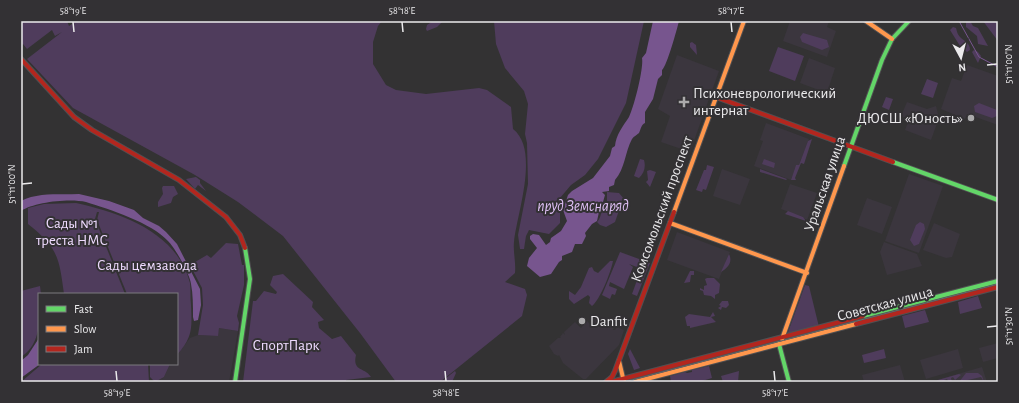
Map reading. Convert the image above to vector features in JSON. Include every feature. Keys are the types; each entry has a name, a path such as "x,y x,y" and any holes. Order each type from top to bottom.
{"street":[{"name":"Комсомольский проспект","path":"606,382 612,377 619,359 744,21"},
{"path":"866,21 892,39"},
{"name":"Уральская улица","path":"782,339 880,67 892,39 909,21"},
{"path":"21,59 74,117 105,138 179,180 226,217 240,235 245,246 250,279 235,382"},
{"path":"716,97 998,200"},
{"path":"670,223 807,273"},
{"name":"Советская улица","path":"612,382 623,381 998,281"},
{"name":"Советская улица","path":"636,382 998,287"},
{"path":"782,339 779,344 789,382"},
{"path":"619,359 623,381"}],"shaded area":[{"path":"790,21 829,21 827,27 836,31 827,57 783,41"},
{"name":"Психоневрологический интернат","path":"677,55 719,71 690,152 661,142 670,116 658,109"},
{"path":"809,58 835,68 827,93 800,83"},
{"path":"967,65 998,76 998,125 967,114 965,119 941,109 952,78 961,81"},
{"path":"907,102 927,109 936,106 939,118 931,140 905,130 909,119 901,116"},
{"path":"766,123 809,139 799,165 796,165 791,180 754,166 763,141 760,140"},
{"path":"722,169 750,179 740,205 713,196"},
{"path":"909,174 943,186 919,253 885,241"},
{"path":"790,184 817,193 807,220 803,217 781,209"},
{"path":"867,198 892,207 882,234 857,225"},
{"path":"934,223 960,234 952,257 946,258 923,250"},
{"path":"677,232 730,252 719,279 667,260"},
{"path":"884,242 917,254 922,266 887,275 880,252"},
{"path":"596,318 614,327 613,330 617,327 624,330 619,345 586,379 583,379 563,363 559,355 554,354 549,346 558,338 561,338 560,337 563,333 565,335 564,332 575,322 581,328 587,321 590,324"},
{"path":"219,328 238,331 229,382 155,382 164,377 170,365 178,365 178,354 190,338 198,335 217,336"},
{"path":"998,343 998,358 983,362 979,348"},
{"path":"958,349 963,368 926,379 920,360"},
{"path":"900,365 905,382 864,382 862,375"},
{"path":"982,367 987,382 937,382 937,380"}],"green space":[{"path":"21,21 67,21 69,26 76,21 382,21 378,26 373,42 373,64 386,85 396,90 426,94 479,88 487,90 511,107 513,129 521,139 525,151 526,166 525,182 514,242 515,273 505,282 525,289 527,295 522,316 440,382 396,382 360,333 283,236 238,202 195,175 73,108 27,59 62,32 55,36 52,30 27,49 23,44 21,45"},
{"path":"433,21 443,21 437,27 427,31 427,25"},
{"path":"494,21 644,21 626,103 598,159 585,175 571,185 560,198 560,223 549,234 529,230 526,236 524,249 520,249 518,235 528,184 527,143 525,134 528,104 524,91 505,68 496,44"},
{"path":"966,21 970,21 973,26 978,28 988,46 978,44 977,36 966,27"},
{"path":"983,21 998,21 998,41"},
{"path":"953,27 956,28 959,36 969,46 970,50 967,52 960,46 950,30"},
{"path":"803,33 827,40 829,47 822,50 802,42 800,37"},
{"path":"692,42 696,45 697,55 690,47 690,43"},
{"path":"778,47 804,56 795,81 769,71"},
{"path":"974,50 981,56 978,63 972,52"},
{"path":"927,79 938,83 933,98 921,94"},
{"path":"886,97 893,99 889,110 882,107"},
{"path":"979,103 997,110 997,116 992,118 975,112 974,106"},
{"path":"812,139 804,164 801,163 795,178 796,180 791,180 796,165 799,165 808,141"},
{"path":"640,159 644,160 645,168 639,178 634,176"},
{"path":"764,159 775,163 774,168 762,164"},
{"path":"707,165 714,167 706,190 703,189 702,192 696,190"},
{"path":"760,169 787,179 786,180 760,172"},
{"path":"650,170 656,172 650,187 646,182 648,180 647,171"},
{"path":"196,177 200,180 200,183 206,191 198,185 195,189 186,179"},
{"path":"163,186 174,186 178,194 173,197 171,203 158,207 158,202 163,194"},
{"path":"607,192 619,193 624,199 624,207 621,205 615,222 606,227 597,222 607,201"},
{"path":"76,203 128,219 160,238 173,250 183,265 190,283 190,332 186,343 178,354 178,293 127,293 97,220 99,212 97,212 95,219 125,293 64,293 55,254 46,240 28,224 28,208 44,204"},
{"path":"788,211 803,217 806,221 785,214"},
{"path":"920,222 924,224 925,229 919,244 914,246 910,240 916,225"},
{"path":"226,243 238,244 242,265 244,265 244,285 237,316 239,323 238,331 219,328 218,336 198,335 203,305 202,288 190,265 207,255 211,258"},
{"path":"620,252 650,263 637,296 632,294 642,269 629,264 633,267 624,289 610,282 609,286 617,289 615,295 612,294 610,299 602,295"},
{"path":"729,254 730,262 726,269 721,272"},
{"path":"610,261 613,261 610,272 602,292 595,303 592,306 589,303 590,297 588,295 574,304 569,299 569,291 575,295 581,287 589,268 592,267 594,271 598,273"},
{"path":"690,271 694,271 694,275 691,275 690,282 684,283"},
{"name":"СпортПарк","path":"283,274 313,302 312,307 324,320 318,322 319,328 332,339 341,336 356,355 355,360 357,367 371,377 346,380 346,382 243,382 253,301 256,301 264,291 276,294 277,292 270,285 273,276"},
{"path":"714,278 720,284 719,293 715,295 715,299 711,296 704,295 703,291 700,290 700,288 704,290 704,286 707,285 705,279"},
{"path":"805,285 809,286 819,327 787,335"},
{"path":"40,286 41,293 38,293 38,328 36,337 28,351 21,357 21,291"},
{"path":"978,296 982,308 960,314 958,302"},
{"path":"722,301 728,301 729,305 726,308 722,307 721,310 718,308 721,306 719,305"},
{"path":"925,310 929,322 905,328 902,316"},
{"path":"713,312 715,316 711,317 716,322 690,328 690,326 687,326 685,317 689,314 710,317"},
{"path":"630,349 640,368 634,370 628,354"},
{"path":"884,349 886,358 864,363 862,355"},
{"path":"41,365 148,365 149,382 21,382"},
{"path":"150,365 170,365 164,377 155,382 150,377"},
{"path":"709,366 712,378 699,382 671,382 670,376 685,372 692,372 692,370"},
{"path":"455,371 456,373 452,382 441,382"},
{"path":"739,371 738,382 723,382 721,376"},
{"path":"966,373 978,373 982,376 984,382 981,377 959,382"},
{"path":"959,374 961,375 955,380 953,377 951,378 952,382 949,382 947,379 944,380 948,382 938,380"}],"water":[{"name":"пруд Земснаряд","path":"653,21 679,21 669,55 662,70 662,75 658,79 653,99 645,112 645,123 639,133 632,139 623,166 615,180 614,185 609,187 609,191 602,192 605,195 603,202 601,203 597,221 592,224 585,233 586,236 582,244 575,244 572,252 562,256 562,260 551,274 540,277 527,266 529,258 537,248 530,239 530,236 533,234 539,235 546,245 550,242 551,238 561,231 567,221 563,210 568,195 593,178 610,156 612,148 615,146 618,134 629,117 633,105 640,78 642,58 646,53"},
{"path":"49,194 79,194 109,201 134,210 143,218 159,226 166,232 177,244 200,289 201,305 198,320 194,321 193,317 192,288 185,268 171,244 161,234 152,228 130,217 79,201 71,200 43,203 21,211 21,201 28,198"},
{"path":"38,340 39,365 21,378 21,361 28,355"}],"waterway":[{"path":"959,21 979,57 998,67"}],"tram line":[{"path":"624,382 998,284"}],"traffic: fast":[{"path":"844,166 882,60 892,39 909,21"},
{"path":"893,162 998,200"},
{"path":"235,382 250,279 245,248"},
{"path":"863,316 998,281"},
{"path":"779,344 789,382"}],"traffic: slow":[{"path":"674,212 744,21"},
{"path":"866,21 892,39"},
{"path":"782,339 844,166"},
{"path":"670,223 807,273"},
{"path":"635,382 856,324"},
{"path":"619,361 624,382"}],"traffic: jam":[{"path":"21,59 74,117 92,130 179,180 226,217 240,235 245,248"},
{"path":"716,97 893,162"},
{"path":"606,382 612,377 615,371 674,212"},
{"path":"856,324 998,287"},
{"path":"611,382 863,316"}],"place":[{"name":"Психоневрологический интернат","path":"684,102"},
{"name":"ДЮСШ «Юность»","path":"971,118"},
{"name":"Danfit","path":"582,321"}],"park label":[{"name":"Сады №1 треста НМС","path":"72,232"},
{"name":"Сады цемзавода","path":"147,265"}]}
